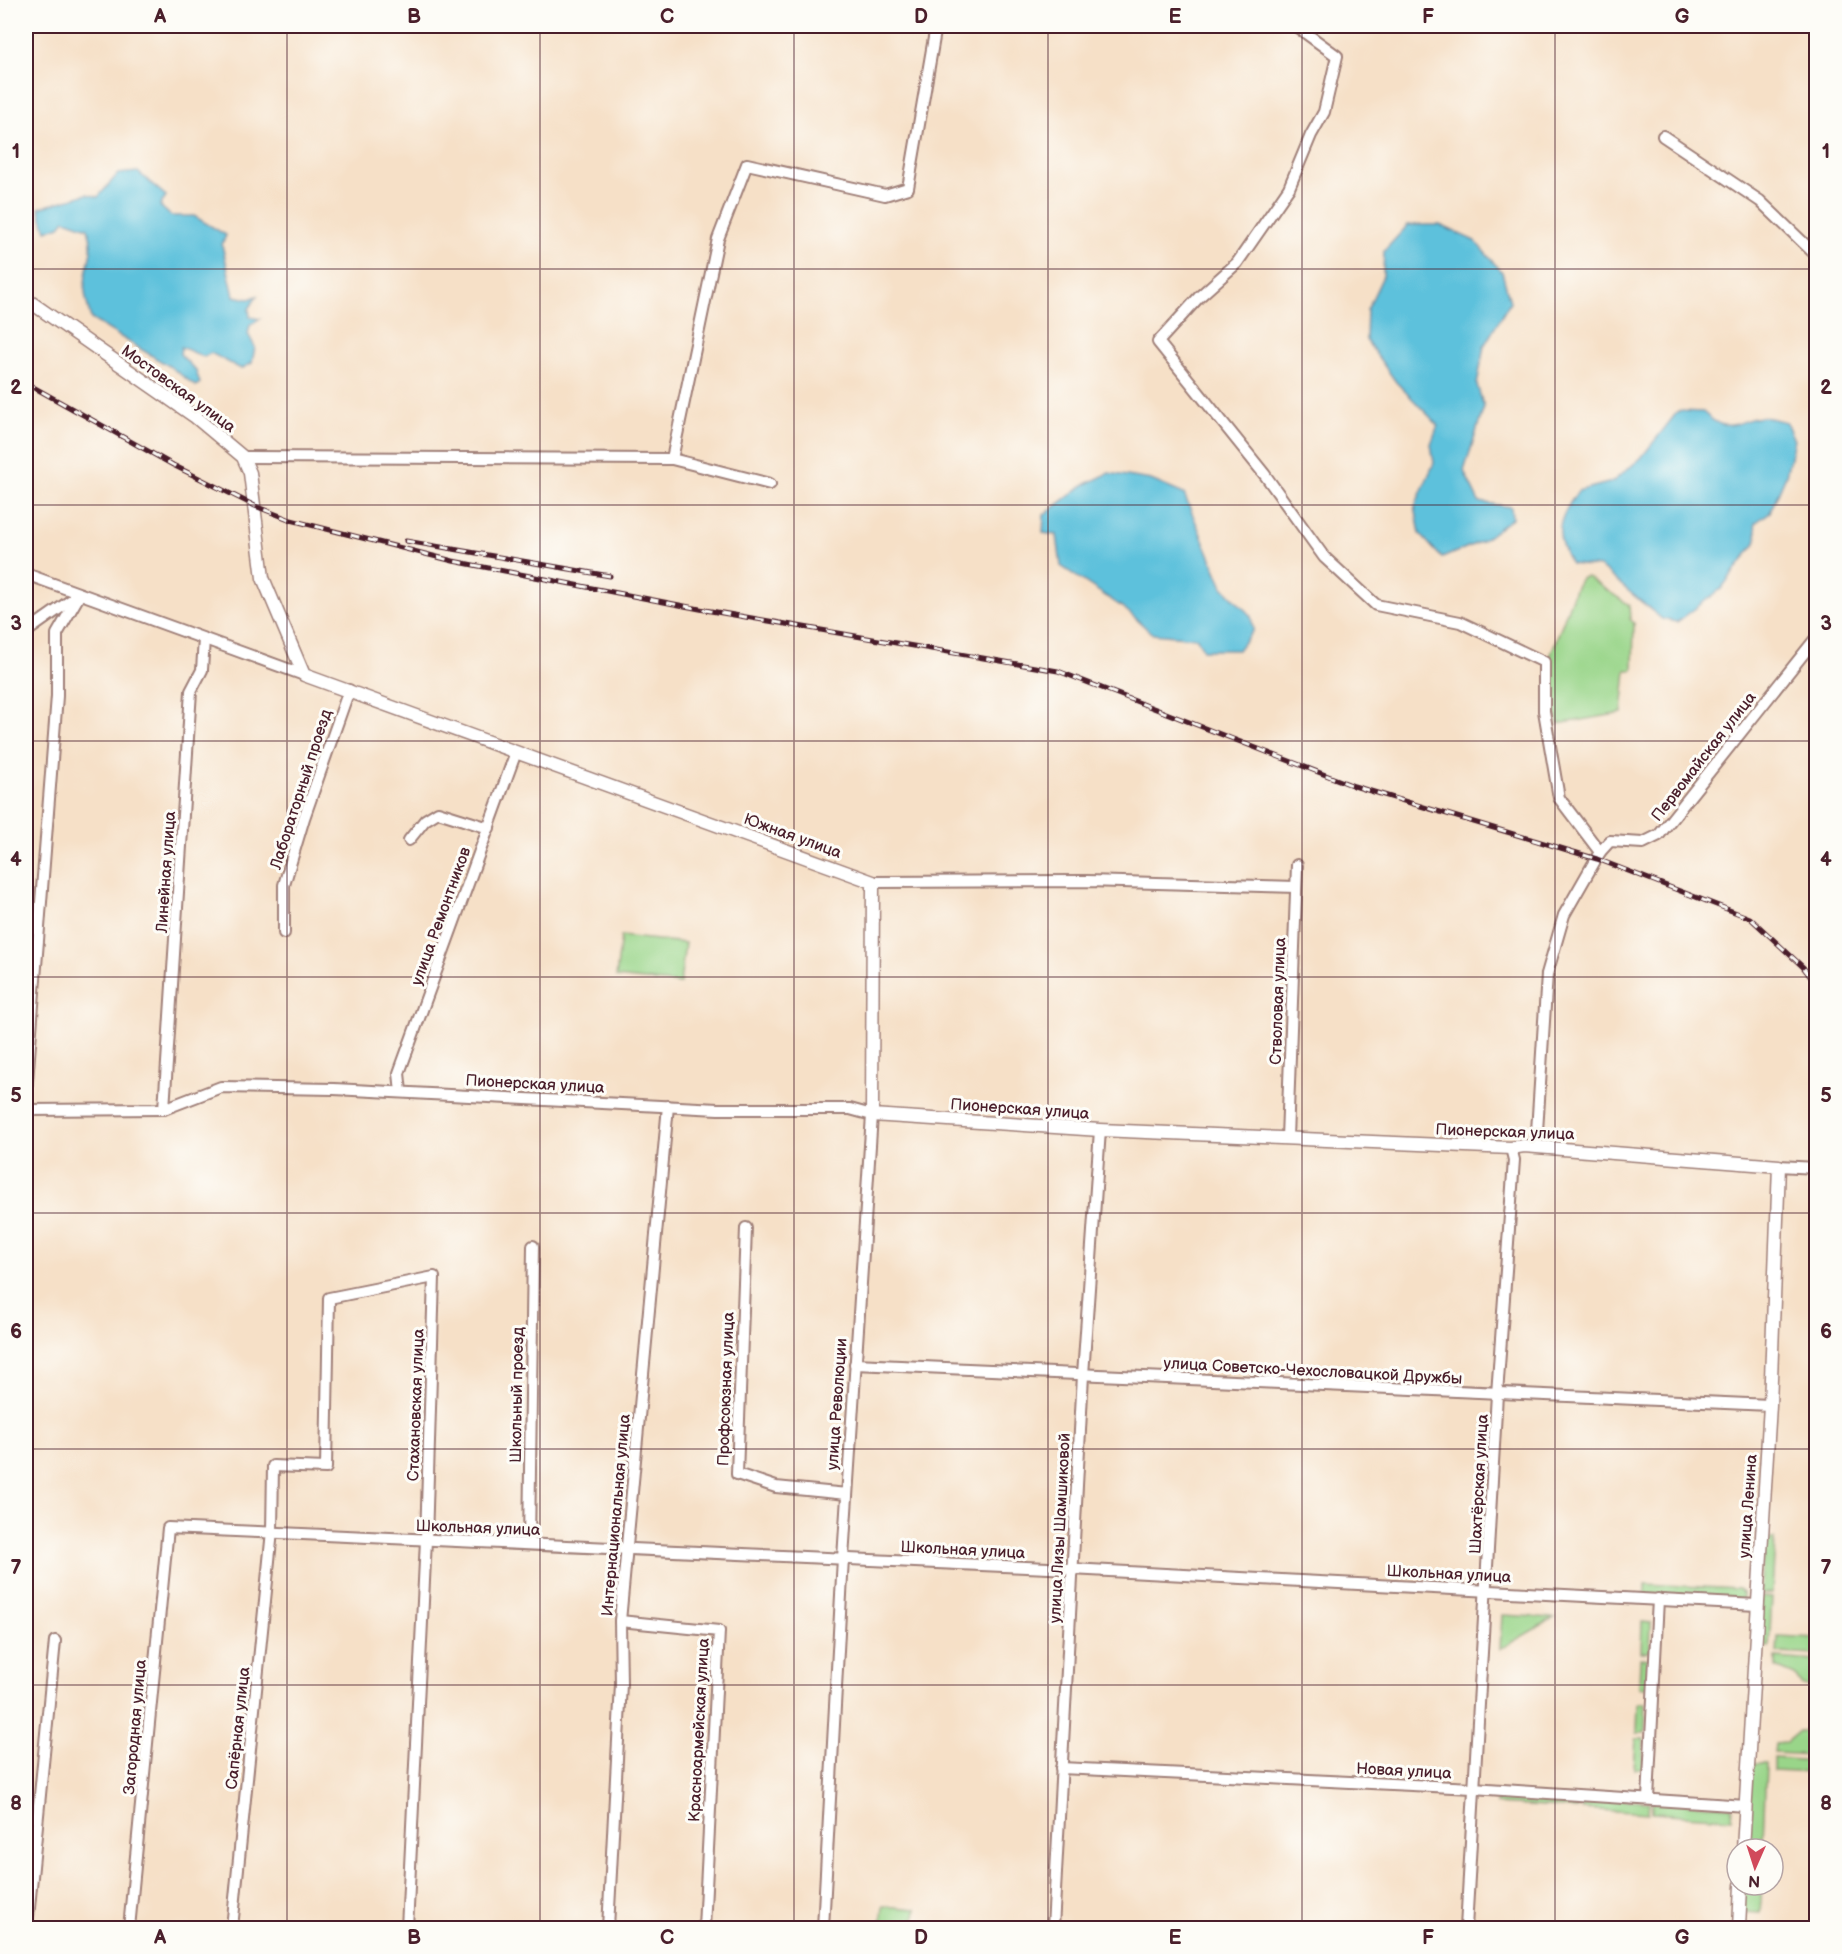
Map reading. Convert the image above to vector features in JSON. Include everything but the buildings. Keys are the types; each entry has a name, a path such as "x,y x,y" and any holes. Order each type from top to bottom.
{"street":[{"path":"672,459 717,239 747,164 885,195 908,188 936,26"},
{"path":"1296,26 1337,57 1324,112 1311,135 1289,188 1259,233 1236,263 1199,297 1158,342 1265,475 1323,557 1376,604 1460,622 1499,638 1544,662 1544,711 1559,798 1598,855 1564,915 1547,974 1536,1147"},
{"path":"1663,136 1760,201 1816,255"},
{"name":"Мостовская улица","path":"26,299 194,416 243,457"},
{"path":"303,675 263,579 250,473 243,457 672,459 770,484"},
{"path":"26,574 303,675"},
{"path":"26,632 80,594"},
{"path":"26,1095 57,696 57,634 80,594"},
{"name":"Первомайская улица","path":"1598,855 1610,841 1643,843 1659,835 1816,638"},
{"name":"Линейная улица","path":"164,1109 191,691 202,670 204,639"},
{"name":"Южная улица","path":"303,675 873,882 1087,881 1296,887"},
{"name":"Лабораторный проезд","path":"284,933 284,885 304,818 349,690"},
{"name":"улица Ремонтников","path":"401,1092 399,1073 516,752"},
{"path":"409,840 425,820 438,812 489,828"},
{"name":"Стволовая улица","path":"1287,1138 1297,865"},
{"name":"улица Революции","path":"823,1929 843,1558 872,1115 873,882"},
{"name":"Пионерская улица","path":"164,1109 221,1087 401,1092 718,1109 850,1109 872,1115 1100,1130 1511,1148 1536,1147 1816,1168"},
{"name":"Интернациональная улица","path":"608,1929 621,1684 620,1621 668,1106"},
{"path":"26,1110 164,1109"},
{"name":"улица Лизы Шамшиковой","path":"1053,1929 1071,1569 1100,1130"},
{"name":"Шахтёрская улица","path":"1466,1929 1497,1394 1514,1160 1511,1148"},
{"name":"улица Ленина","path":"1744,1837 1770,1405 1779,1166"},
{"name":"Профсоюзная улица","path":"746,1228 737,1474 776,1487 847,1494"},
{"name":"Школьный проезд","path":"529,1544 533,1246"},
{"name":"Стахановская улица","path":"272,1532 273,1466 326,1468 329,1298 434,1277 426,1540 407,1929"},
{"name":"улица Советско-Чехословацкой Дружбы","path":"855,1364 1770,1405"},
{"name":"Школьная улица","path":"168,1528 1071,1569 1757,1605"},
{"name":"Загородная улица","path":"129,1929 168,1528"},
{"name":"Сапёрная улица","path":"232,1929 272,1532"},
{"path":"1647,1799 1658,1599"},
{"name":"Красноармейская улица","path":"620,1621 718,1631 704,1929"},
{"path":"27,1929 55,1641"},
{"name":"Новая улица","path":"1061,1767 1473,1788 1746,1806"},
{"path":"1739,1929 1740,1897"}],"green space":[{"path":"1587,577 1629,605 1630,619 1634,623 1633,670 1626,670 1622,713 1558,724 1547,665 1575,589 1581,578"},
{"path":"621,936 685,943 680,984 616,977"},
{"path":"1764,1539 1775,1539 1772,1594 1760,1594"},
{"path":"1645,1584 1739,1589 1743,1594 1742,1602 1645,1596"},
{"path":"1760,1597 1772,1598 1769,1647 1758,1646"},
{"path":"1502,1615 1554,1618 1500,1649"},
{"path":"1642,1622 1651,1623 1650,1652 1641,1652"},
{"path":"1778,1636 1816,1638 1816,1655 1777,1653"},
{"path":"1640,1658 1649,1659 1648,1688 1639,1688"},
{"path":"1776,1658 1816,1661 1816,1687 1802,1686 1795,1675 1776,1667"},
{"path":"1638,1703 1646,1703 1645,1733 1637,1733"},
{"path":"1799,1731 1814,1732 1812,1755 1774,1753 1775,1743 1786,1742"},
{"path":"1636,1739 1644,1739 1643,1769 1634,1769"},
{"path":"1774,1758 1813,1761 1812,1773 1774,1771"},
{"path":"1751,1763 1766,1763 1763,1837 1747,1837"},
{"path":"1497,1793 1579,1798 1578,1809 1496,1804"},
{"path":"1583,1798 1649,1801 1648,1813 1582,1809"},
{"path":"1652,1802 1733,1806 1732,1818 1652,1813"},
{"path":"1744,1897 1761,1897 1760,1913 1743,1912"},
{"path":"883,1906 916,1909 914,1928 881,1928"}],"water":[{"path":"138,172 166,196 160,206 171,216 194,216 226,235 222,245 234,296 249,299 257,296 249,309 250,317 260,319 250,325 248,334 255,347 252,363 241,369 211,353 204,357 181,347 180,354 196,371 200,383 196,386 169,366 91,319 85,290 91,252 88,228 65,220 60,226 46,231 39,208 87,194 98,197 118,174"},
{"path":"1408,225 1440,225 1475,241 1502,272 1510,302 1484,346 1477,385 1484,407 1464,471 1479,502 1511,507 1512,518 1482,541 1442,558 1420,534 1415,506 1434,463 1431,444 1438,425 1396,382 1366,340 1367,310 1383,276 1384,251"},
{"path":"1678,411 1703,412 1719,424 1726,425 1761,417 1786,422 1794,440 1786,475 1770,512 1755,523 1757,541 1721,589 1677,622 1662,619 1600,567 1571,564 1561,543 1560,526 1566,510 1578,491 1612,482 1641,458"},
{"path":"1109,473 1151,480 1184,494 1223,587 1251,616 1253,630 1238,650 1203,650 1197,638 1153,634 1125,609 1061,566 1057,535 1043,533 1044,515 1084,485"}],"railway":[{"path":"26,383 173,465 255,506 291,520 453,561 705,610 1058,671 1354,786 1597,859 1750,918 1803,967 1816,984"},
{"path":"406,541 610,576"}]}
